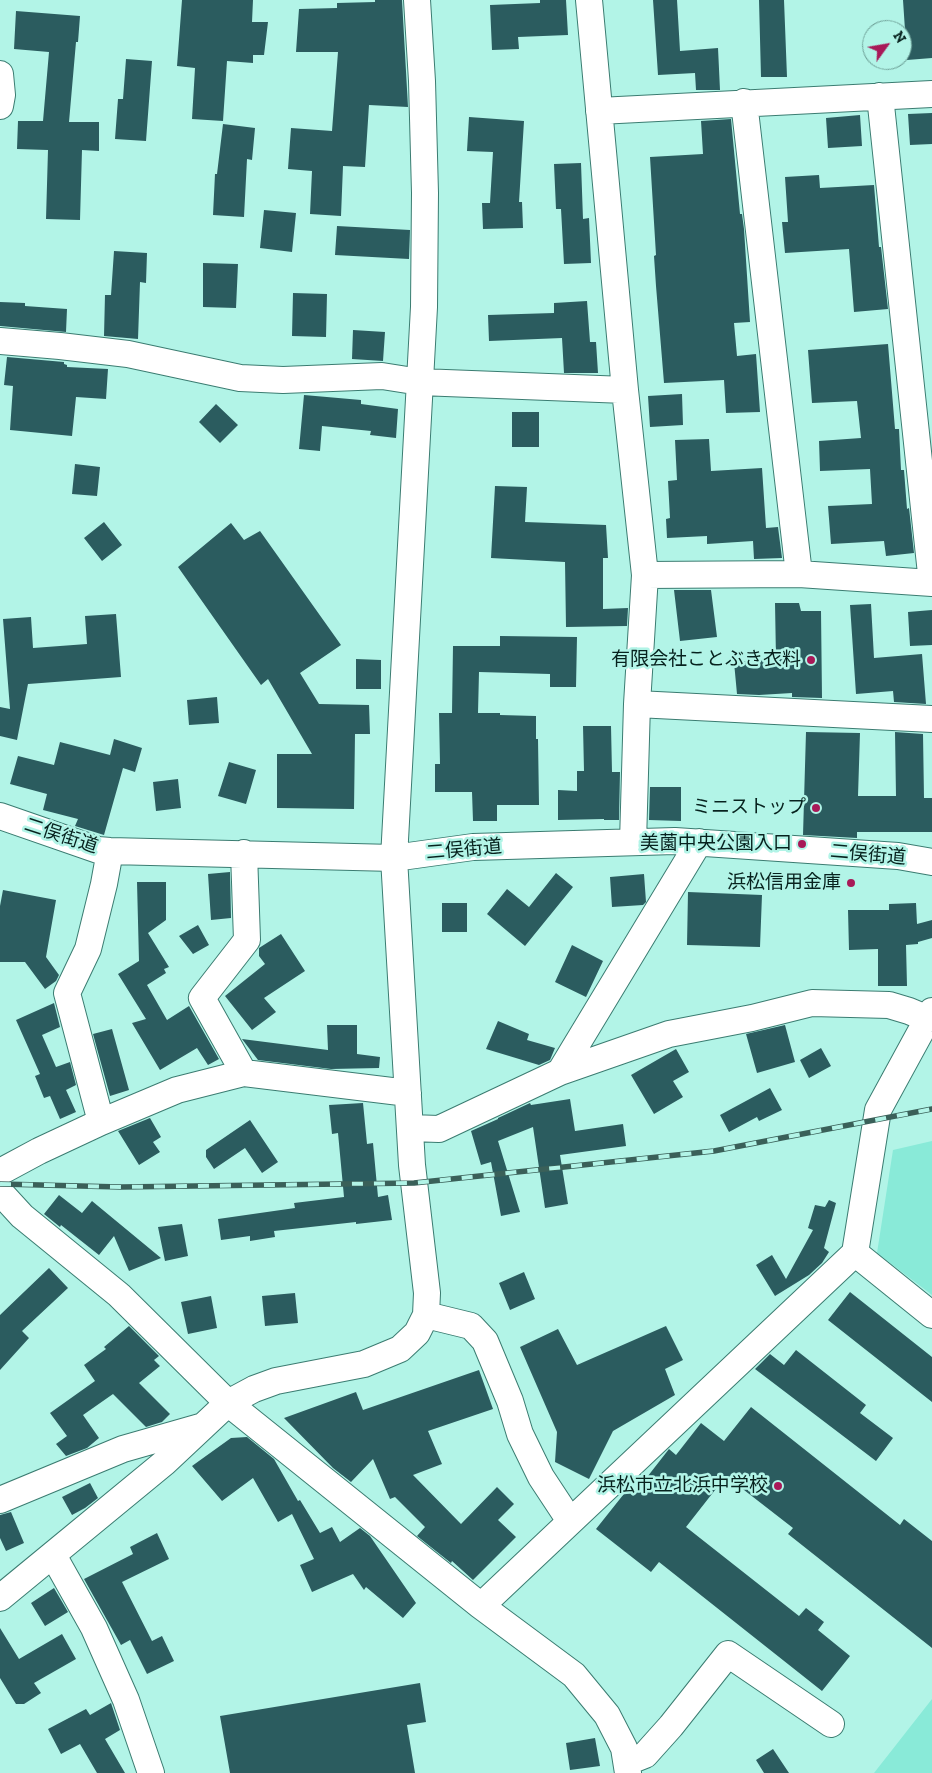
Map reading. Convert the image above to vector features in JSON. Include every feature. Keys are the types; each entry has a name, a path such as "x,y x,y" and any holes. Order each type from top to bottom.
{"street":[{"path":"0,1598 164,1463 228,1403 254,1389 276,1381 364,1364 400,1349 418,1332 426,1315 427,1293 412,1165 394,858 424,307 425,193 422,81 416,0"},
{"path":"589,0 625,390 645,575 637,704 633,842"},
{"path":"0,74 2,95 0,106"},
{"path":"599,110 932,94"},
{"path":"645,575 799,574 932,583 926,464 880,96"},
{"path":"744,102 799,574"},
{"path":"0,341 128,354 240,378 283,380 382,376 420,382 625,390"},
{"path":"637,704 932,719"},
{"name":"二俣街道","path":"0,816 98,850 110,851 394,858 473,847 675,840 898,856 932,862"},
{"path":"560,1072 699,842"},
{"path":"101,1122 67,993 88,949 110,851"},
{"path":"244,853 247,940 202,998 244,1073"},
{"path":"410,1128 439,1128 560,1072 669,1034 752,1018 812,1003 889,1005 930,1015 878,1110 855,1254 481,1606"},
{"path":"408,1093 244,1073 178,1090 101,1122 39,1151 0,1188 22,1216 119,1295 228,1403 481,1606 574,1676 607,1715 624,1748 628,1768 645,1755 671,1726 728,1654 832,1724"},
{"path":"855,1254 932,1315"},
{"path":"426,1315 471,1326 485,1341 510,1401 520,1434 542,1477 570,1521"},
{"path":"0,1500 123,1449 203,1426"},
{"path":"53,1554 98,1637 126,1700 151,1773"}],"green space":[{"path":"932,1141 932,1295 877,1253 893,1150"},
{"path":"932,1699 932,1773 874,1773"}],"building":[{"path":"182,0 253,0 252,22 268,22 264,55 253,55 253,63 227,61 223,121 192,119 195,68 177,66"},
{"path":"375,0 402,0 408,107 369,105 365,167 343,166 341,216 310,214 312,171 288,169 291,128 332,131 338,52 296,52 299,9 337,8 337,3 375,2"},
{"path":"540,0 566,0 568,35 518,37 519,49 492,50 490,5 540,3"},
{"path":"653,0 677,0 680,51 718,48 720,90 696,90 695,73 658,75"},
{"path":"759,0 784,0 787,77 761,77"},
{"path":"903,0 932,0 932,58 912,60 912,20 904,20"},
{"path":"16,11 80,16 69,122 99,122 99,151 82,150 80,220 46,219 48,150 17,149 18,121 43,121 49,52 14,49"},
{"path":"126,59 152,61 146,141 115,139 118,99 123,99"},
{"path":"932,113 932,144 910,145 908,114"},
{"path":"860,115 862,146 828,148 826,118"},
{"path":"469,117 524,121 519,202 522,202 523,228 483,229 482,203 490,203 493,152 467,151"},
{"path":"731,119 740,214 742,214 744,229 750,322 734,323 737,356 756,354 760,412 726,413 724,380 664,383 654,256 656,255 650,157 703,154 701,121"},
{"path":"223,124 255,128 252,160 247,159 244,217 213,215 215,174 217,174"},
{"path":"581,163 583,219 589,218 591,263 564,264 561,209 556,209 554,164"},
{"path":"819,175 820,188 874,185 879,247 881,247 888,309 854,312 849,249 785,253 782,222 788,222 785,177"},
{"path":"264,210 296,213 292,252 260,248"},
{"path":"337,226 410,230 409,259 335,255"},
{"path":"114,251 147,253 146,283 140,282 138,339 104,336 105,295 111,295"},
{"path":"203,263 238,264 236,308 203,307"},
{"path":"293,293 327,294 326,337 292,336"},
{"path":"587,301 590,342 596,342 598,373 564,373 562,338 489,341 488,315 554,313 554,303"},
{"path":"0,302 25,303 25,306 67,309 66,332 0,326"},
{"path":"353,330 385,332 383,361 352,359"},
{"path":"888,344 895,429 899,429 901,470 904,470 907,509 909,508 914,553 886,556 884,541 831,544 828,506 872,504 870,469 820,471 819,441 861,438 857,401 812,403 808,350"},
{"path":"7,357 64,362 67,367 108,369 106,399 76,397 72,436 10,430 13,386 4,385"},
{"path":"682,394 683,425 650,427 648,396"},
{"path":"304,395 361,400 361,404 398,409 396,438 370,435 371,431 322,426 320,451 299,449"},
{"path":"216,404 238,425 220,443 199,422"},
{"path":"512,412 539,412 539,447 512,447"},
{"path":"709,439 711,471 762,468 766,528 778,527 782,558 754,559 753,541 707,544 707,536 667,538 666,519 670,518 668,481 677,480 675,440"},
{"path":"75,464 100,467 97,496 72,494"},
{"path":"495,486 527,487 525,522 606,525 608,558 603,558 603,609 628,608 627,626 566,627 565,562 491,558"},
{"path":"104,522 122,545 102,561 84,538"},
{"path":"231,523 244,540 260,531 341,645 300,673 319,704 369,705 370,734 355,734 354,809 277,808 277,754 312,754 268,679 261,685 178,567"},
{"path":"674,590 711,590 717,637 680,641"},
{"path":"775,603 799,603 801,611 821,611 822,698 792,697 792,693 737,694 734,662 776,659"},
{"path":"871,604 874,658 922,654 926,704 894,702 893,691 856,694 850,605"},
{"path":"932,610 932,645 910,646 908,612"},
{"path":"116,614 121,677 28,684 17,740 0,736 0,707 10,709 3,619 31,617 33,648 87,644 85,616"},
{"path":"500,636 577,637 576,687 550,687 550,674 479,672 478,713 536,716 539,805 497,805 497,821 473,821 472,792 435,792 435,764 440,764 439,713 452,713 453,646 500,646"},
{"path":"356,659 381,660 381,689 356,689"},
{"path":"217,697 219,723 189,725 187,700"},
{"path":"583,726 611,726 612,772 620,772 619,820 558,820 558,790 577,791 577,771 584,771"},
{"path":"806,732 860,733 858,796 896,796 895,732 923,734 924,798 932,798 932,832 857,832 857,838 803,835"},
{"path":"114,739 142,748 135,772 123,768 104,835 75,826 78,819 43,810 47,794 10,784 18,756 54,765 60,742 110,755"},
{"path":"229,762 256,770 246,804 218,796"},
{"path":"178,779 181,808 156,811 153,782"},
{"path":"650,787 681,787 681,821 649,820"},
{"path":"230,872 231,918 211,920 208,874"},
{"path":"556,873 573,887 525,946 487,914 507,889 529,907"},
{"path":"644,874 646,902 643,905 612,907 610,877"},
{"path":"137,882 166,882 166,920 148,933 169,967 164,969 166,973 147,985 167,1020 189,1006 219,1059 208,1065 197,1048 160,1070 132,1023 146,1019 118,974 139,961"},
{"path":"3,890 56,900 46,957 59,975 56,981 45,989 25,962 0,962 0,906"},
{"path":"688,892 762,895 760,947 687,945"},
{"path":"442,903 467,903 467,932 442,932"},
{"path":"916,903 917,924 932,920 932,938 918,942 918,944 906,945 907,986 878,986 878,949 849,950 848,910 889,910 889,904"},
{"path":"198,925 209,945 193,954 179,936"},
{"path":"281,934 305,971 264,998 276,1012 252,1030 225,996 265,964 259,956 259,948"},
{"path":"572,945 603,961 586,997 555,982"},
{"path":"54,1003 60,1027 42,1035 56,1067 70,1062 76,1085 66,1090 76,1112 60,1119 50,1096 44,1098 35,1076 40,1074 16,1020"},
{"path":"498,1021 529,1034 527,1040 555,1048 550,1060 539,1065 486,1049"},
{"path":"327,1025 357,1025 357,1054 380,1057 379,1068 331,1069 258,1060 242,1039 328,1050"},
{"path":"785,1025 795,1062 757,1073 746,1034"},
{"path":"112,1029 129,1090 110,1096 93,1034"},
{"path":"821,1048 831,1066 809,1078 800,1060"},
{"path":"676,1049 689,1072 673,1081 683,1097 654,1114 631,1075"},
{"path":"770,1088 782,1110 759,1121 757,1117 729,1132 720,1115"},
{"path":"570,1099 575,1131 623,1124 626,1146 560,1155 568,1204 545,1208 533,1127 498,1141 520,1212 501,1216 491,1162 481,1165 471,1131 530,1103 531,1105"},
{"path":"363,1103 367,1144 373,1143 378,1197 388,1195 392,1220 274,1231 275,1237 250,1241 250,1236 221,1240 218,1219 295,1208 294,1203 344,1197 338,1133 332,1134 329,1105"},
{"path":"150,1118 161,1137 153,1142 160,1152 139,1165 118,1131"},
{"path":"250,1120 278,1162 262,1173 245,1148 214,1169 206,1157 206,1150"},
{"path":"59,1195 82,1213 92,1201 161,1258 129,1271 114,1236 99,1255 44,1214"},
{"path":"829,1200 836,1203 824,1248 829,1252 822,1263 809,1275 775,1296 756,1265 772,1255 786,1279 813,1230 808,1228 815,1205 825,1207"},
{"path":"182,1224 188,1256 165,1261 158,1227"},
{"path":"49,1268 68,1288 22,1331 29,1338 0,1370 0,1315"},
{"path":"524,1272 535,1299 510,1310 499,1283"},
{"path":"850,1292 932,1357 932,1402 828,1320"},
{"path":"295,1293 298,1323 265,1326 262,1296"},
{"path":"211,1296 217,1328 188,1334 181,1302"},
{"path":"129,1326 159,1356 154,1360 160,1366 139,1383 170,1414 162,1422 146,1427 113,1394 83,1415 99,1438 87,1448 66,1456 56,1444 67,1436 50,1413 95,1381 84,1365 106,1349 104,1347"},
{"path":"666,1326 683,1360 665,1369 675,1395 613,1431 589,1479 555,1462 557,1432 520,1347 558,1329 577,1365"},
{"path":"796,1350 866,1405 860,1413 893,1438 876,1461 755,1369 770,1354 784,1365"},
{"path":"479,1370 493,1409 428,1431 442,1464 413,1475 461,1524 497,1487 514,1504 498,1520 516,1537 473,1580 452,1561 451,1563 417,1536 425,1527 395,1497 390,1499 373,1459 351,1482 333,1468 284,1418 356,1392 363,1410"},
{"path":"751,1407 900,1525 904,1519 932,1541 932,1648 788,1534 793,1528 726,1476 686,1527 799,1616 806,1608 824,1622 818,1630 850,1656 822,1691 659,1562 651,1572 596,1529 631,1485 637,1490 669,1449 676,1455 701,1423 724,1441"},
{"path":"247,1437 274,1459 298,1501 300,1500 320,1533 332,1527 340,1542 360,1528 370,1536 416,1603 403,1618 366,1587 364,1590 353,1574 312,1592 300,1565 314,1559 292,1514 278,1522 253,1478 222,1501 192,1466 231,1438"},
{"path":"90,1483 98,1498 72,1515 62,1497"},
{"path":"11,1512 24,1543 6,1551 0,1538 0,1515"},
{"path":"157,1533 169,1559 122,1582 152,1641 162,1636 174,1661 147,1674 130,1640 121,1645 84,1579 133,1554 130,1547"},
{"path":"54,1588 68,1612 45,1626 31,1603"},
{"path":"0,1628 19,1659 62,1634 76,1659 34,1683 41,1693 24,1704 16,1704 0,1678"},
{"path":"420,1683 426,1722 407,1725 415,1773 230,1773 220,1716"},
{"path":"111,1703 120,1730 105,1739 125,1773 97,1773 80,1744 61,1754 48,1729 86,1709 90,1715"},
{"path":"595,1738 600,1766 570,1770 566,1743"},
{"path":"773,1749 789,1773 764,1773 756,1760"}],"railway":[{"path":"0,1184 121,1187 414,1183 714,1151 932,1109"}],"place":[{"name":"有限会社ことぶき衣料","path":"811,660"},
{"name":"ミニストップ","path":"816,808"},
{"name":"美薗中央公園入口","path":"802,844"},
{"name":"浜松信用金庫","path":"851,883"},
{"name":"浜松市立北浜中学校","path":"778,1486"}]}
